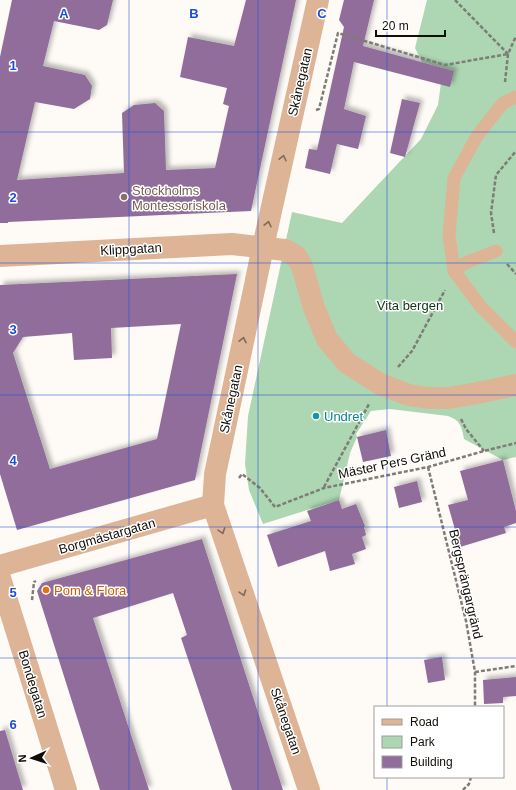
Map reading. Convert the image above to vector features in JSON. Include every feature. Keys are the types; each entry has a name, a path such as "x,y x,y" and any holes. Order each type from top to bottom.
{"street":[{"name":"Skånegatan","path":"309,790 213,505 215,474 263,247 318,0"},
{"name":"Klippgatan","path":"0,256 232,244 285,250 296,256 302,266 314,308 327,339 347,363 380,384"},
{"path":"380,384 409,395 428,398 448,398 516,385"},
{"name":"Borgmästargatan","path":"0,566 213,505"},
{"name":"Bondegatan","path":"0,578 66,790"}],"lane":[{"path":"516,97 503,103 477,136 454,178 449,235 454,271 481,307 516,342"},
{"path":"454,271 465,263 496,251"}],"path":[{"path":"456,0 508,54"},
{"path":"292,117 319,109 338,33 445,65 508,54"},
{"path":"503,103 508,54 516,36"},
{"path":"496,251 491,213 496,175 516,151"},
{"path":"324,488 380,384 412,351 454,271"},
{"path":"448,398 466,429 484,450"},
{"name":"Mäster Pers Gränd","path":"242,474 260,488 275,507 324,488 428,467 484,450 516,443"},
{"name":"Bergsprängargränd","path":"428,467 466,621 475,672 475,706"},
{"path":"32,601 34,582 41,580"},
{"path":"475,672 516,666"},
{"path":"463,790 469,784 471,778"}],"green space":[{"name":"Vita bergen","path":"427,0 516,0 516,457 503,460 464,439 460,424 448,416 390,409 371,411 356,434 357,437 350,453 339,500 263,524 249,490 245,464 248,416 292,212 342,223 421,139 438,105 443,68 422,62 415,48"}],"building":[{"path":"12,0 113,0 107,25 99,30 54,21 43,66 85,75 92,86 90,99 74,109 35,102 17,180 124,173 122,113 134,105 155,103 164,111 166,170 215,168 229,106 223,104 227,88 180,77 188,37 234,46 246,0 296,0 251,211 0,223 0,57"},
{"path":"344,0 374,0 363,46 454,71 450,87 354,62 344,109 366,116 358,149 337,144 330,174 305,168 309,149 317,150 344,27 339,20"},
{"path":"402,99 420,103 405,157 390,153"},
{"path":"237,274 195,480 17,530 0,474 0,285","holes":["181,324 157,439 50,469 13,353 23,337 72,333 74,360 112,358 111,328"]},
{"path":"386,430 391,456 363,462 357,437"},
{"path":"503,460 516,511 516,523 504,527 506,533 460,547 448,505 468,500 460,471"},
{"path":"417,481 422,502 399,508 394,487"},
{"path":"339,500 342,509 356,504 365,526 366,535 362,537 366,549 352,554 355,564 330,571 325,551 278,567 267,535 311,521 307,511"},
{"path":"202,539 283,790 232,790 181,638 187,635 173,593 93,618 149,790 100,790 37,591 42,583"},
{"path":"442,657 445,680 428,683 424,660"},
{"path":"516,677 516,696 503,697 503,703 484,704 483,680"},
{"path":"5,730 23,790 0,790 0,731"}],"place":[{"name":"Stockholms Montessoriskola","path":"124,197"},
{"name":"Undret","path":"316,416"},
{"name":"Pom & Flora","path":"46,590"}]}
